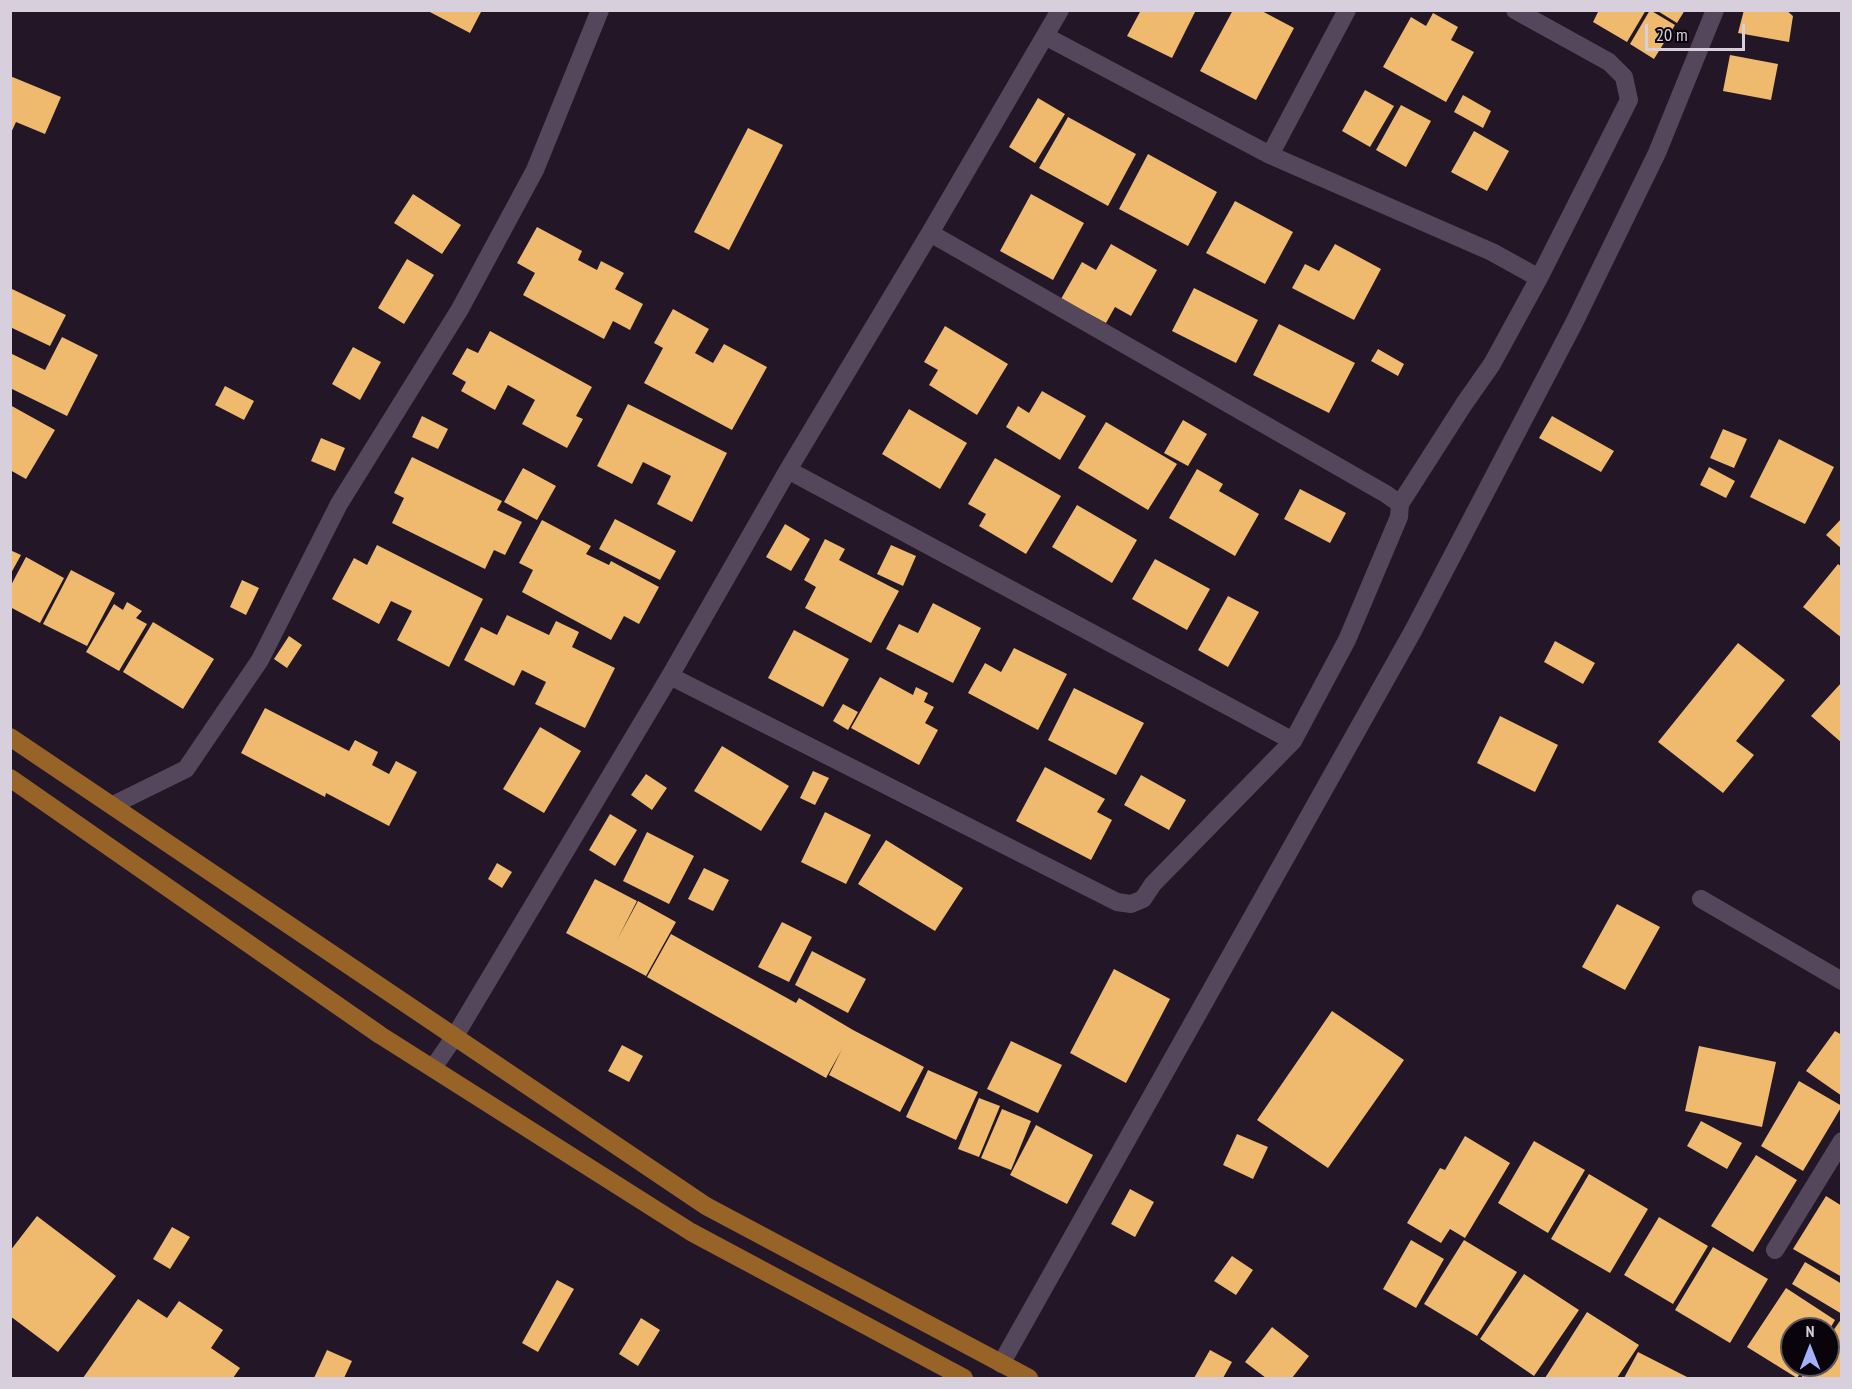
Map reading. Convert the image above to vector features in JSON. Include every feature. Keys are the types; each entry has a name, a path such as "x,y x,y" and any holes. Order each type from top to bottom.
{"main road":[{"path":"10,737 706,1206 1029,1378"},
{"path":"10,778 380,1035 691,1232 964,1378"}],"street":[{"path":"113,806 186,769 260,660 339,504 460,309 535,170 600,10"},
{"path":"434,1068 670,676 788,470 1060,10"},
{"path":"1270,155 1347,10"},
{"path":"670,676 1117,902 1131,904 1143,899 1153,884 1293,741 1347,640 1399,517 1400,504 1492,364 1539,278 1629,100 1624,77 1609,62 1515,10"},
{"path":"1001,1364 1413,631 1574,323 1657,153 1716,10"},
{"path":"1045,36 1270,155 1492,252 1539,278"},
{"path":"930,233 1376,488 1400,504"},
{"path":"788,470 1293,741"},
{"path":"1701,899 1842,981"},
{"path":"1774,1250 1842,1141"}],"building":[{"path":"426,10 482,10 470,33"},
{"path":"1141,10 1196,10 1172,58 1127,36"},
{"path":"1233,10 1260,10 1294,28 1256,100 1200,71"},
{"path":"1599,10 1646,10 1627,42 1593,22"},
{"path":"1650,10 1675,25 1654,59 1630,44"},
{"path":"1656,10 1685,10 1677,23"},
{"path":"1744,10 1786,10 1793,16 1789,42 1738,33"},
{"path":"1433,13 1458,27 1451,40 1474,52 1446,102 1383,67 1411,17 1426,26"},
{"path":"1730,55 1778,64 1771,100 1723,91"},
{"path":"10,76 61,97 45,134 16,122 10,135"},
{"path":"1365,90 1394,106 1370,147 1342,131"},
{"path":"1463,95 1491,111 1483,128 1454,112"},
{"path":"1038,98 1065,114 1035,163 1009,147"},
{"path":"1401,105 1431,121 1406,167 1376,150"},
{"path":"1068,117 1136,154 1108,206 1039,168"},
{"path":"748,128 783,145 729,250 694,232"},
{"path":"1474,131 1509,151 1487,191 1451,172"},
{"path":"1148,154 1217,192 1188,246 1119,209"},
{"path":"413,194 461,225 442,254 394,223"},
{"path":"1031,194 1084,223 1053,280 1000,251"},
{"path":"1235,201 1293,232 1265,284 1206,253"},
{"path":"537,227 582,251 578,260 597,270 601,261 624,273 615,289 643,304 630,330 613,321 604,339 523,295 535,273 517,263"},
{"path":"1111,244 1157,270 1131,316 1115,307 1106,323 1061,299 1082,262 1096,270"},
{"path":"1335,244 1381,269 1354,320 1292,288 1305,264 1319,271"},
{"path":"407,259 434,275 404,324 378,308"},
{"path":"10,288 66,315 50,346 10,327"},
{"path":"1194,288 1258,320 1236,363 1172,331"},
{"path":"673,309 709,329 695,353 713,363 724,344 767,367 732,430 644,383 663,348 654,343"},
{"path":"1279,324 1355,363 1329,413 1253,375"},
{"path":"945,326 1008,364 977,415 929,385 938,370 924,362"},
{"path":"490,331 592,387 576,416 583,419 567,448 522,424 535,400 508,385 495,410 461,391 466,382 452,374 467,348 478,353"},
{"path":"62,337 98,355 67,416 10,388 10,353 45,370"},
{"path":"353,347 381,362 360,400 332,384"},
{"path":"1378,349 1404,364 1398,376 1371,361"},
{"path":"225,386 254,401 244,420 215,405"},
{"path":"1042,391 1086,416 1060,460 1006,427 1018,406 1029,413"},
{"path":"628,404 727,453 692,522 657,504 671,476 643,462 632,484 597,466"},
{"path":"10,405 55,430 26,479 10,470"},
{"path":"909,409 967,443 940,489 882,454"},
{"path":"422,416 448,429 438,449 412,437"},
{"path":"1552,416 1614,451 1601,472 1539,438"},
{"path":"1183,420 1207,434 1188,466 1164,453"},
{"path":"1106,422 1177,464 1148,510 1078,468"},
{"path":"1723,429 1747,439 1734,468 1710,458"},
{"path":"321,438 345,448 335,471 311,461"},
{"path":"1779,439 1834,467 1805,524 1750,497"},
{"path":"412,457 502,501 497,510 522,522 505,555 494,550 485,569 392,523 404,498 394,493"},
{"path":"995,458 1061,496 1026,554 979,526 986,514 968,504"},
{"path":"1709,467 1735,481 1726,498 1700,485"},
{"path":"523,468 556,486 537,520 504,502"},
{"path":"1197,469 1223,484 1219,491 1259,514 1235,556 1169,518"},
{"path":"1300,489 1346,513 1330,543 1284,519"},
{"path":"1077,505 1137,540 1112,583 1052,547"},
{"path":"1842,518 1842,549 1826,535"},
{"path":"615,519 676,551 660,580 599,549"},
{"path":"542,520 591,546 586,554 609,565 611,561 659,587 639,624 624,616 611,640 522,592 533,570 519,563"},
{"path":"785,524 810,539 791,571 766,557"},
{"path":"825,539 845,549 839,560 899,591 871,643 805,608 816,587 804,580"},
{"path":"377,545 483,599 449,667 397,640 412,611 391,601 379,624 332,599 354,558 367,565"},
{"path":"891,545 916,556 903,586 877,574"},
{"path":"10,550 21,555 10,575"},
{"path":"26,557 64,578 40,623 10,607 10,587"},
{"path":"1155,559 1210,589 1187,630 1132,599"},
{"path":"1838,564 1842,567 1842,638 1803,607"},
{"path":"71,570 115,593 87,646 43,624"},
{"path":"242,580 259,588 246,615 230,607"},
{"path":"1228,596 1259,612 1228,667 1198,650"},
{"path":"127,602 142,611 136,618 147,624 119,671 86,652 114,604 123,610"},
{"path":"933,603 981,628 953,683 886,649 899,624 918,633"},
{"path":"507,615 549,635 556,621 579,632 572,647 615,668 585,728 535,704 546,682 522,670 514,686 464,660 481,627 497,635"},
{"path":"153,622 214,659 183,709 123,672"},
{"path":"794,630 849,659 823,707 768,678"},
{"path":"289,636 302,645 287,668 274,659"},
{"path":"1555,641 1595,663 1583,684 1544,662"},
{"path":"1738,643 1785,680 1736,741 1754,755 1723,793 1658,742"},
{"path":"1014,648 1067,674 1038,730 968,693 985,663 1001,672"},
{"path":"880,677 913,695 916,687 928,693 924,702 934,707 925,723 938,730 919,765 851,728"},
{"path":"1842,682 1842,743 1811,716"},
{"path":"1074,688 1144,723 1116,775 1048,740"},
{"path":"843,704 858,712 848,730 833,721"},
{"path":"265,708 349,751 355,740 378,752 372,765 389,774 396,761 417,772 389,826 326,793 325,797 241,753"},
{"path":"1500,716 1558,745 1535,792 1477,763"},
{"path":"540,727 581,751 544,813 503,789"},
{"path":"722,746 789,786 761,831 694,791"},
{"path":"1045,767 1105,799 1097,812 1112,820 1091,860 1016,821"},
{"path":"813,771 829,778 815,805 800,798"},
{"path":"646,774 667,788 652,810 631,795"},
{"path":"1141,775 1186,800 1169,830 1124,805"},
{"path":"825,812 871,835 846,884 801,862"},
{"path":"610,814 637,830 615,866 589,850"},
{"path":"647,832 694,856 669,904 623,881"},
{"path":"886,840 963,888 935,931 858,884"},
{"path":"497,863 512,872 502,888 488,879"},
{"path":"704,868 729,880 713,911 688,899"},
{"path":"595,879 637,901 617,940 638,901 676,922 646,976 566,933"},
{"path":"1617,904 1660,927 1625,990 1582,967"},
{"path":"782,922 812,937 789,982 758,967"},
{"path":"671,934 796,1003 799,998 853,1030 924,1067 900,1112 829,1075 842,1049 826,1078 647,977"},
{"path":"812,951 866,979 848,1013 795,985"},
{"path":"1114,969 1170,999 1126,1083 1070,1053"},
{"path":"1332,1011 1404,1060 1328,1168 1257,1120"},
{"path":"1835,1031 1842,1035 1842,1096 1806,1071"},
{"path":"1011,1041 1062,1065 1038,1113 987,1089"},
{"path":"622,1045 643,1056 629,1082 608,1071"},
{"path":"1699,1046 1776,1062 1762,1127 1685,1111"},
{"path":"928,1070 978,1092 956,1140 906,1117"},
{"path":"1799,1081 1842,1106 1803,1171 1761,1146"},
{"path":"979,1098 1000,1106 979,1157 958,1149"},
{"path":"1002,1109 1031,1121 1011,1170 981,1158"},
{"path":"1701,1121 1742,1143 1727,1169 1687,1146"},
{"path":"1036,1125 1093,1155 1067,1204 1010,1175"},
{"path":"1237,1134 1268,1147 1253,1179 1223,1165"},
{"path":"1465,1136 1510,1163 1465,1238 1450,1229 1441,1243 1407,1223 1440,1168 1445,1170"},
{"path":"1534,1141 1585,1170 1548,1233 1498,1203"},
{"path":"1756,1155 1797,1180 1753,1252 1711,1226"},
{"path":"1589,1174 1648,1209 1610,1273 1551,1239"},
{"path":"1130,1189 1154,1202 1135,1237 1111,1224"},
{"path":"1826,1196 1842,1206 1842,1277 1793,1249"},
{"path":"37,1216 116,1276 58,1352 10,1316 10,1251"},
{"path":"1659,1217 1708,1246 1673,1304 1624,1275"},
{"path":"172,1227 190,1237 170,1269 153,1259"},
{"path":"1411,1240 1444,1259 1416,1308 1383,1289"},
{"path":"1464,1240 1517,1272 1477,1336 1424,1304"},
{"path":"1713,1247 1768,1279 1730,1343 1675,1310"},
{"path":"1232,1256 1253,1270 1236,1295 1214,1281"},
{"path":"1805,1262 1842,1284 1842,1314 1792,1284"},
{"path":"1524,1274 1579,1310 1534,1376 1480,1339"},
{"path":"557,1280 574,1289 538,1352 522,1343"},
{"path":"1786,1288 1830,1317 1780,1317 1780,1367 1747,1347"},
{"path":"138,1299 167,1318 179,1301 223,1330 211,1348 240,1368 233,1378 83,1378"},
{"path":"1587,1312 1639,1345 1617,1378 1545,1378"},
{"path":"641,1318 660,1330 638,1366 619,1354"},
{"path":"1842,1318 1842,1378 1801,1378 1840,1377 1840,1321"},
{"path":"1272,1327 1309,1356 1292,1378 1266,1378 1245,1362"},
{"path":"327,1350 352,1361 344,1378 314,1378"},
{"path":"1210,1350 1232,1362 1223,1378 1194,1378"},
{"path":"1638,1352 1689,1378 1624,1378"}]}
